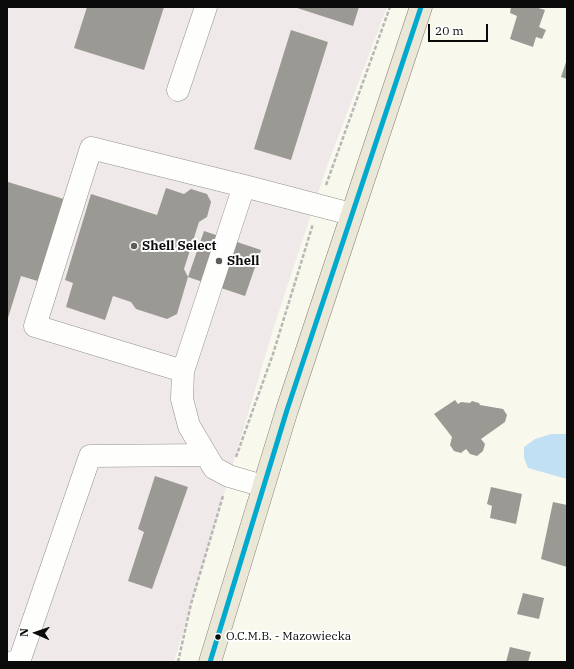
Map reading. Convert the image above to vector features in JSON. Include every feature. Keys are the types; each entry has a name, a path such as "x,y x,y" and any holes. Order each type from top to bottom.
{"main road":[{"path":"210,662 263,486 351,214 421,7"}],"lane":[{"path":"178,90 206,7"},
{"path":"183,371 35,326 91,148 351,214"},
{"path":"244,186 183,371 182,399 189,426 214,468 229,476 263,486"},
{"path":"13,662 20,660 90,456 206,455"}],"path":[{"path":"178,662 190,604 229,476 273,354 319,206 390,7"}],"shaded area":[{"path":"7,7 387,7 326,169 272,333 174,662 7,662"}],"water":[{"path":"551,434 567,434 567,479 528,468 524,458 524,447 535,439"}],"building":[{"path":"87,7 164,7 144,70 74,48"},
{"path":"294,7 359,7 353,26"},
{"path":"511,7 535,7 545,10 539,27 546,30 542,39 536,37 533,47 510,39 517,16 510,13"},
{"path":"291,30 328,42 291,160 254,149"},
{"path":"567,59 567,79 561,77"},
{"path":"8,182 67,200 41,282 21,276 7,321"},
{"name":"Shell Select","path":"166,188 184,194 191,189 207,194 211,202 207,217 199,222 184,269 188,277 177,314 167,319 136,309 131,302 113,296 105,320 66,307 73,283 65,280 91,194 157,215"},
{"path":"204,231 261,250 245,296 188,277"},
{"path":"455,400 458,404 461,402 470,403 472,401 479,403 480,405 503,409 507,415 505,422 481,439 485,444 483,451 477,456 470,454 466,449 461,453 454,451 450,445 452,437 434,414"},
{"path":"155,476 188,487 152,589 128,581 144,532 138,529"},
{"path":"491,487 522,494 516,524 490,518 492,506 487,504"},
{"path":"553,502 567,505 567,567 541,559"},
{"path":"523,593 544,598 539,619 517,614"},
{"path":"510,647 531,652 528,662 506,662"}],"transit line":[{"path":"210,662 287,410 421,7"}],"place":[{"name":"Shell Select","path":"134,246"},
{"name":"Shell","path":"219,261"},
{"name":"O.C.M.B. - Mazowiecka","path":"218,637"}]}
